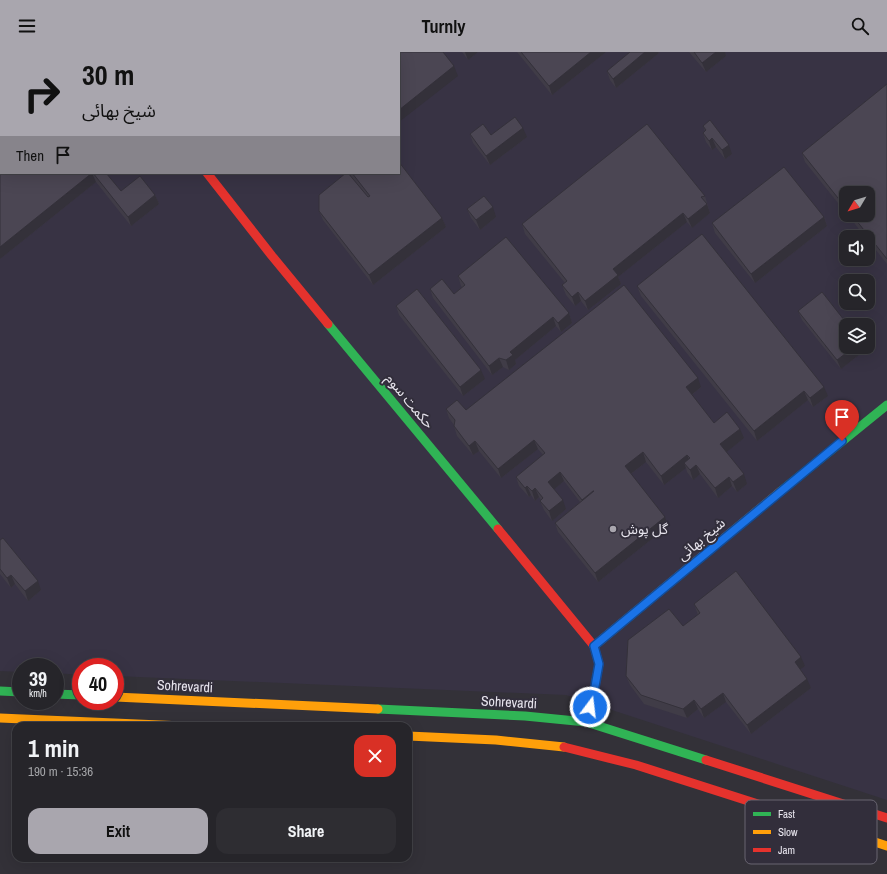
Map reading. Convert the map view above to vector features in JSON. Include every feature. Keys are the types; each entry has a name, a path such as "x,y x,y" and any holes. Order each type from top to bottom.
{"main road":[{"name":"حکمت سوم","path":"207,174 282,268 594,646"},
{"name":"شیخ بهائی","path":"594,646 887,405"},
{"path":"586,722 594,692 599,664 594,646"},
{"path":"0,691 12,692"},
{"name":"Sohrevardi","path":"124,697 525,716 586,722 831,800"},
{"path":"0,718 92,722"},
{"path":"412,736 496,740 565,747 636,765 745,800"},
{"name":"Sohrevardi","path":"877,815 887,818"},
{"path":"877,843 887,846"}],"shaded area":[{"path":"400,52 887,52 887,800 566,695 124,676 124,658 72,658 72,674 64,674 64,658 12,658 12,672 0,671 0,174 400,174"}],"building":[{"path":"400,52 443,52 454,66 400,109"},
{"path":"521,52 591,52 549,86"},
{"path":"630,52 645,52 613,79 607,71"},
{"path":"694,52 716,52 702,63"},
{"path":"887,84 887,259 875,244 875,230 864,230 858,222 875,222 875,186 839,186 839,199 802,153"},
{"path":"515,117 523,128 486,156 470,134 483,124 491,135"},
{"path":"710,120 729,145 722,150 712,138 709,141 703,133 706,130 703,126"},
{"path":"647,124 705,196 701,197 707,204 688,219 683,213 613,269 618,275 585,301 578,292 572,297 562,285 567,281 522,224"},
{"path":"400,163 442,218 369,275 319,211 319,195 345,174 349,174 368,197 370,196 353,174 400,174"},
{"path":"784,167 824,217 751,274 712,223"},
{"path":"0,174 91,174 0,247"},
{"path":"94,174 107,174 121,191 140,176 155,195 128,217"},
{"path":"484,196 493,207 476,220 467,209"},
{"path":"702,234 824,387 810,398 804,391 754,431 637,286"},
{"path":"506,237 569,313 558,323 553,317 510,352 513,355 506,360 499,358 489,366 430,289 442,279 454,294 465,285 458,276"},
{"path":"624,285 698,378 686,387 714,423 727,412 740,429 720,444 744,474 733,482 729,477 715,488 696,465 690,470 684,463 690,458 687,455 661,476 643,452 625,466 665,517 595,573 555,523 594,491 582,500 560,472 548,482 563,500 549,511 540,501 543,498 535,488 532,491 527,486 525,488 516,477 545,453 534,440 498,469 475,441 469,446 454,426 455,420 446,409 457,400 466,410"},
{"path":"417,289 481,370 460,387 396,306"},
{"path":"822,292 842,318 839,318 839,354 845,354 837,360 798,311"},
{"path":"3,538 38,581 25,591 11,575 7,578 0,569 0,540"},
{"path":"736,571 801,657 795,662 807,679 747,725 723,693 701,709 694,700 683,709 641,695 626,676 628,640 669,609 683,626 700,613 694,604"}],"traffic: fast":[{"path":"328,324 498,529"},
{"path":"781,491 887,405"},
{"path":"0,691 12,692"},
{"path":"64,694 72,695"},
{"path":"378,709 525,716 586,722 706,760"}],"traffic: slow":[{"path":"594,646 781,491"},
{"path":"124,697 378,709"},
{"path":"0,718 92,722"},
{"path":"412,736 496,740 564,747"},
{"path":"877,843 887,846"}],"traffic: jam":[{"path":"208,174 328,324"},
{"path":"498,529 594,646 599,664 594,692 586,722"},
{"path":"564,747 636,765 745,800"},
{"path":"706,760 831,800"},
{"path":"877,815 887,818"}],"place":[{"name":"گل پوش","path":"613,529"}],"route":[{"path":"590,707 599,664 594,646 842,441"}]}
